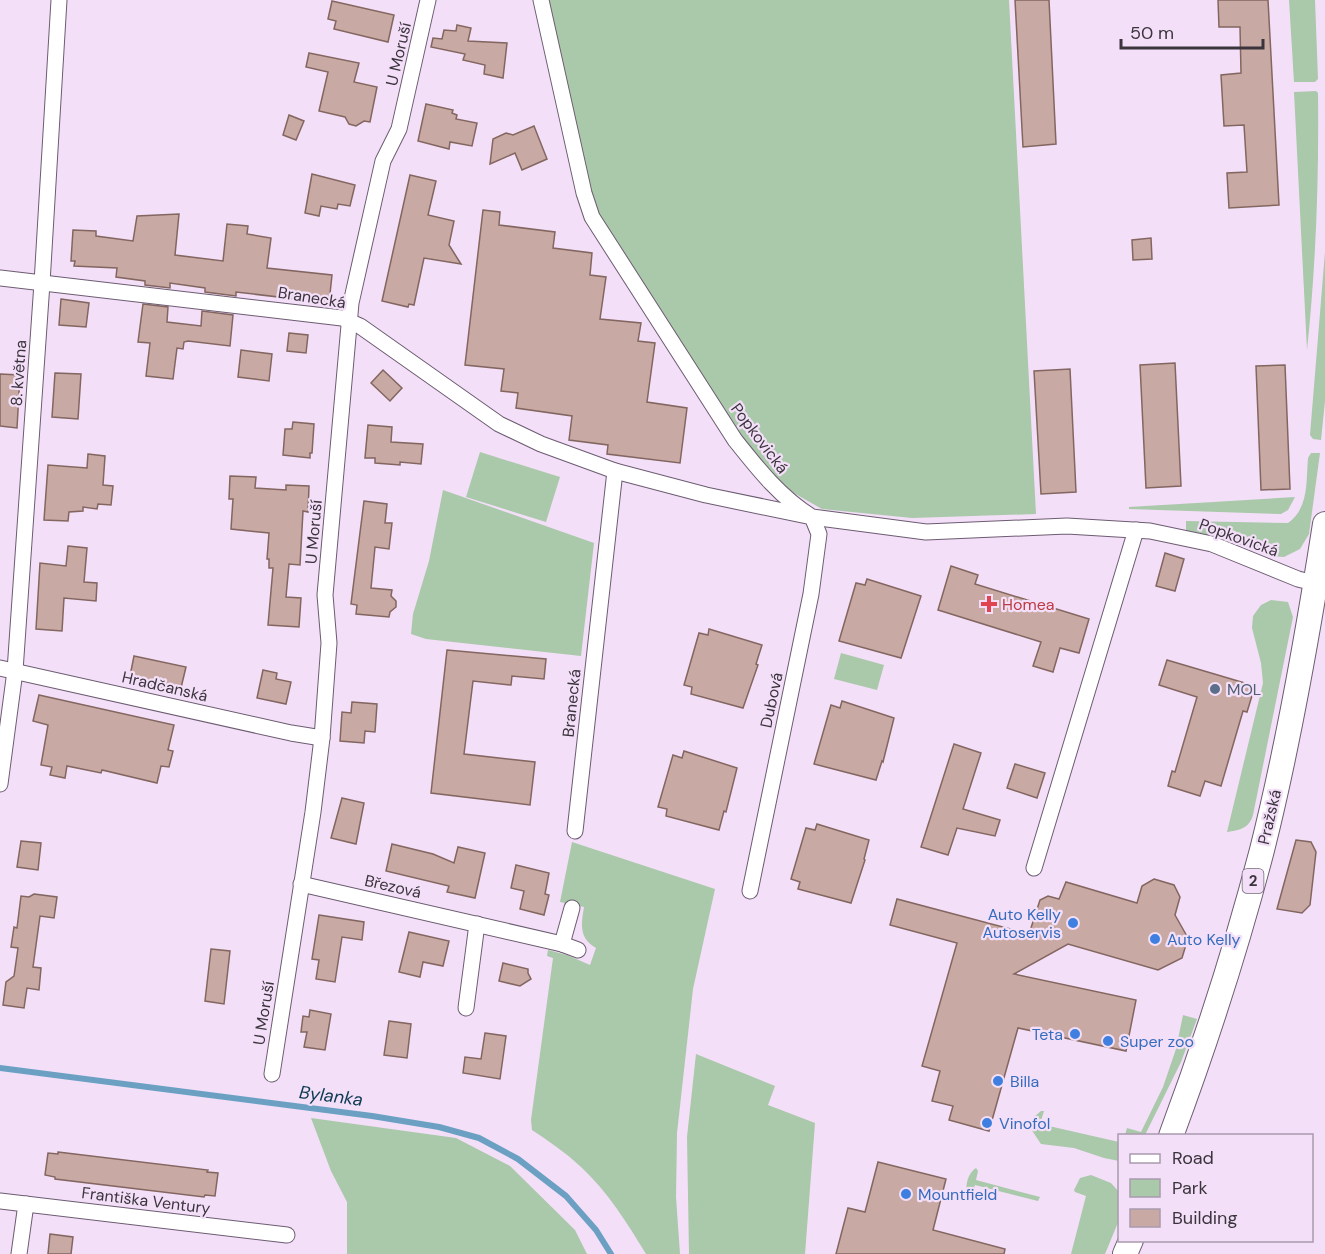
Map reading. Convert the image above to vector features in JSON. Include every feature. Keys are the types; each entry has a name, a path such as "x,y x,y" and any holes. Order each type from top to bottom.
{"main road":[{"name":"Pražská","path":"1172,1134 1217,1001 1262,850 1320,585 1325,524"}],"street":[{"name":"8. května","path":"0,784 42,283 59,0"},
{"name":"U Moruší","path":"272,1074 322,738 329,643 325,594 351,303 383,161 399,129 428,0"},
{"name":"Popkovická","path":"541,0 584,193 592,217 735,440 759,471 782,495 812,517 935,532 1067,526 1178,535 1212,543 1298,579 1320,585"},
{"name":"Branecká","path":"0,278 335,316 349,321 507,428 541,444 615,471 706,495 812,517"},
{"name":"Branecká","path":"575,831 615,471"},
{"name":"Dubová","path":"750,891 811,594 819,534 812,517"},
{"path":"1034,868 1136,530"},
{"name":"Hradčanská","path":"8,669 322,738"},
{"name":"Březová","path":"301,884 562,944 578,950"},
{"path":"562,944 572,908"},
{"path":"466,1008 477,924"},
{"name":"Františka Ventury","path":"0,1201 287,1236"},
{"path":"19,1254 26,1204"}],"green space":[{"path":"549,0 1009,0 1036,514 912,518 822,509 785,488 744,442 596,219"},
{"path":"1289,0 1315,0 1318,79 1315,82 1294,82"},
{"path":"1316,91 1318,93 1318,125 1316,222 1307,350 1294,92"},
{"path":"1325,252 1325,401 1321,440 1313,439 1310,435"},
{"path":"480,452 560,477 546,522 466,497"},
{"path":"1311,453 1320,453 1309,534 1300,549 1284,557 1270,556 1245,546 1186,531 1186,521 1288,523 1300,510 1303,502 1308,458"},
{"path":"443,490 594,543 581,656 426,639 411,634 413,614 429,561"},
{"path":"1295,497 1288,510 1281,514 1129,509 1129,507"},
{"path":"1271,600 1288,602 1293,617 1253,815 1246,826 1227,832 1263,683 1261,663 1252,628 1253,616 1261,605"},
{"path":"841,653 884,665 877,690 834,679"},
{"path":"572,842 715,889 693,989 677,1133 676,1197 680,1254 646,1254 617,1208 591,1177 563,1152 532,1130 531,1120 553,958 547,956 548,950 590,965 596,948 590,944 582,930 584,907 560,902"},
{"path":"1183,1015 1197,1019 1181,1062 1145,1134 1125,1134 1127,1128 1141,1132 1163,1087 1176,1049"},
{"path":"696,1054 775,1086 768,1105 815,1123 805,1254 689,1254 687,1137"},
{"path":"1044,1111 1040,1124 1118,1142 1118,1161 1074,1148 1041,1144 1031,1129 1035,1116"},
{"path":"311,1118 456,1138 510,1166 575,1230 587,1254 347,1254 347,1202 331,1171"},
{"path":"976,1168 978,1171 976,1180 1040,1197 1038,1201 975,1185 972,1194 968,1195 966,1188 968,1180"},
{"path":"1091,1175 1111,1183 1118,1191 1118,1222 1105,1254 1071,1254 1086,1196 1074,1190 1080,1178"}],"building":[{"path":"1015,0 1049,0 1056,144 1023,147"},
{"path":"1218,0 1268,0 1279,205 1229,208 1227,173 1247,172 1244,125 1224,126 1221,75 1241,73 1240,27 1219,27"},
{"path":"332,1 394,15 388,42 334,29 336,21 328,19"},
{"path":"457,25 471,28 468,41 507,43 503,78 484,74 485,65 463,60 465,54 431,47 433,38 442,39 444,30 456,31"},
{"path":"309,53 359,63 354,82 377,87 370,122 364,121 356,126 349,124 345,117 319,111 328,72 306,67"},
{"path":"426,104 453,110 452,113 457,115 456,119 477,123 472,146 450,142 449,149 418,141"},
{"path":"289,115 304,121 296,140 283,135"},
{"path":"534,126 547,159 522,170 515,153 490,164 493,139 506,133 513,135"},
{"path":"312,174 355,185 350,206 338,204 337,209 321,206 319,216 305,213"},
{"path":"410,175 436,181 428,215 454,221 449,245 461,264 424,258 414,305 409,304 408,307 382,301"},
{"path":"483,210 500,212 499,225 555,232 553,248 592,253 590,275 606,277 600,319 641,323 638,341 655,343 647,402 687,408 680,463 607,454 608,445 569,440 572,416 516,408 518,393 501,391 504,369 465,365"},
{"path":"179,214 175,255 223,261 227,224 248,226 247,234 271,238 267,268 332,275 329,303 236,292 236,296 205,292 205,288 170,283 170,288 145,285 145,281 116,277 117,268 74,266 75,261 71,261 73,230 96,231 96,236 133,241 137,216"},
{"path":"1151,238 1152,259 1133,260 1132,240"},
{"path":"61,299 89,303 86,327 59,325"},
{"path":"143,304 168,307 167,322 201,326 202,311 233,315 230,346 184,342 183,349 177,348 173,379 146,376 150,343 138,342"},
{"path":"289,333 308,335 306,353 287,351"},
{"path":"241,350 272,354 269,381 238,377"},
{"path":"1175,363 1181,486 1146,488 1140,365"},
{"path":"1285,365 1290,489 1261,490 1256,366"},
{"path":"1070,369 1076,492 1041,494 1034,371"},
{"path":"383,370 402,388 390,401 371,383"},
{"path":"55,373 81,374 78,419 52,417"},
{"path":"0,374 20,375 17,428 0,426"},
{"path":"293,422 314,424 310,458 283,455 285,429 292,429"},
{"path":"368,425 392,427 391,442 423,444 421,464 375,463 375,458 365,458"},
{"path":"88,454 105,456 103,485 113,486 111,505 98,504 97,509 83,507 83,511 69,512 68,521 44,520 48,465 87,468"},
{"path":"230,476 256,477 255,488 286,490 286,485 309,486 308,512 303,511 300,565 289,564 286,597 301,598 299,627 268,625 273,568 269,568 269,559 267,559 269,533 231,529 233,499 229,499"},
{"path":"364,501 387,504 385,523 392,523 389,549 375,547 371,588 392,590 391,596 396,601 396,607 390,612 389,617 356,614 357,605 351,604"},
{"path":"68,546 87,548 84,582 97,583 96,601 64,598 62,631 36,629 40,563 66,566"},
{"path":"1165,553 1184,559 1175,591 1156,586"},
{"name":"Homea","path":"951,566 978,575 975,584 1089,619 1079,653 1060,648 1053,672 1033,666 1041,642 938,610"},
{"path":"867,579 921,596 901,658 839,641 856,583 865,585"},
{"path":"709,629 762,645 756,664 758,665 743,708 691,694 692,687 684,685 699,633 708,635"},
{"path":"447,650 546,659 544,679 512,676 511,685 473,681 464,754 535,762 530,805 431,793"},
{"path":"134,656 186,667 180,692 129,681"},
{"path":"1167,660 1255,686 1247,712 1243,711 1221,786 1205,781 1200,796 1168,786 1172,771 1175,772 1197,697 1159,685"},
{"path":"263,670 277,673 276,679 291,682 286,704 257,698"},
{"path":"39,695 174,725 168,750 173,751 169,767 161,766 157,783 102,770 101,773 67,766 65,778 50,775 52,767 41,765 48,725 33,721"},
{"path":"842,701 894,718 876,780 814,764 831,705 840,708"},
{"path":"352,702 377,704 375,732 365,731 364,743 340,741 342,712 351,713"},
{"path":"954,744 981,753 963,809 1000,820 995,836 957,828 948,855 921,847"},
{"path":"684,751 737,768 719,830 666,816 667,809 658,807 673,755 682,758"},
{"path":"1015,764 1045,773 1037,798 1007,788"},
{"path":"342,798 364,803 356,844 331,838"},
{"path":"817,824 869,840 851,903 798,889 800,882 791,879 806,828 815,830"},
{"path":"1296,840 1311,842 1316,852 1310,905 1302,913 1277,909"},
{"path":"21,841 41,843 38,870 17,867"},
{"path":"392,844 433,854 454,863 458,847 485,853 475,898 447,892 449,886 386,871"},
{"path":"516,865 549,873 545,894 549,895 544,915 520,909 524,891 511,888"},
{"path":"1154,879 1174,885 1180,897 1175,915 1188,938 1182,958 1158,970 1068,944 1014,974 1136,1000 1126,1051 1018,1028 989,1131 949,1120 953,1106 932,1101 940,1071 922,1066 957,943 890,925 897,899 1029,934 1040,900 1048,896 1059,899 1066,882 1137,903 1142,886"},
{"path":"34,894 57,897 54,918 40,916 33,967 41,968 39,990 27,988 24,1008 3,1005 6,982 14,976 18,948 11,947 14,927 17,928 21,896 29,897"},
{"path":"319,915 364,922 362,940 342,937 335,982 316,979 319,960 312,959"},
{"path":"409,932 449,941 443,966 423,962 420,977 399,972"},
{"path":"211,949 230,951 224,1004 205,1001"},
{"path":"503,963 528,969 531,979 520,986 499,981"},
{"path":"310,1010 331,1014 325,1050 304,1047 307,1032 301,1032 303,1016 309,1017"},
{"path":"389,1021 411,1024 407,1058 384,1055"},
{"path":"485,1033 506,1036 500,1079 463,1073 465,1057 481,1059"},
{"path":"58,1152 208,1170 207,1172 218,1173 215,1196 205,1195 204,1197 55,1179 55,1177 45,1175 48,1153 58,1154"},
{"name":"Mountfield","path":"878,1162 946,1179 933,1230 1005,1249 1004,1254 836,1254 848,1208 865,1212"},
{"path":"50,1234 73,1237 71,1254 48,1254"}],"waterway":[{"name":"Bylanka","path":"0,1068 372,1116 439,1127 479,1138 518,1159 566,1196 596,1230 611,1254"}],"place":[{"name":"Homea","path":"989,604"},
{"name":"MOL","path":"1215,689"},
{"name":"Auto Kelly Autoservis","path":"1073,923"},
{"name":"Auto Kelly","path":"1155,939"},
{"name":"Teta","path":"1075,1034"},
{"name":"Super zoo","path":"1108,1041"},
{"name":"Billa","path":"998,1081"},
{"name":"Vinofol","path":"987,1123"},
{"name":"Mountfield","path":"906,1194"}]}
